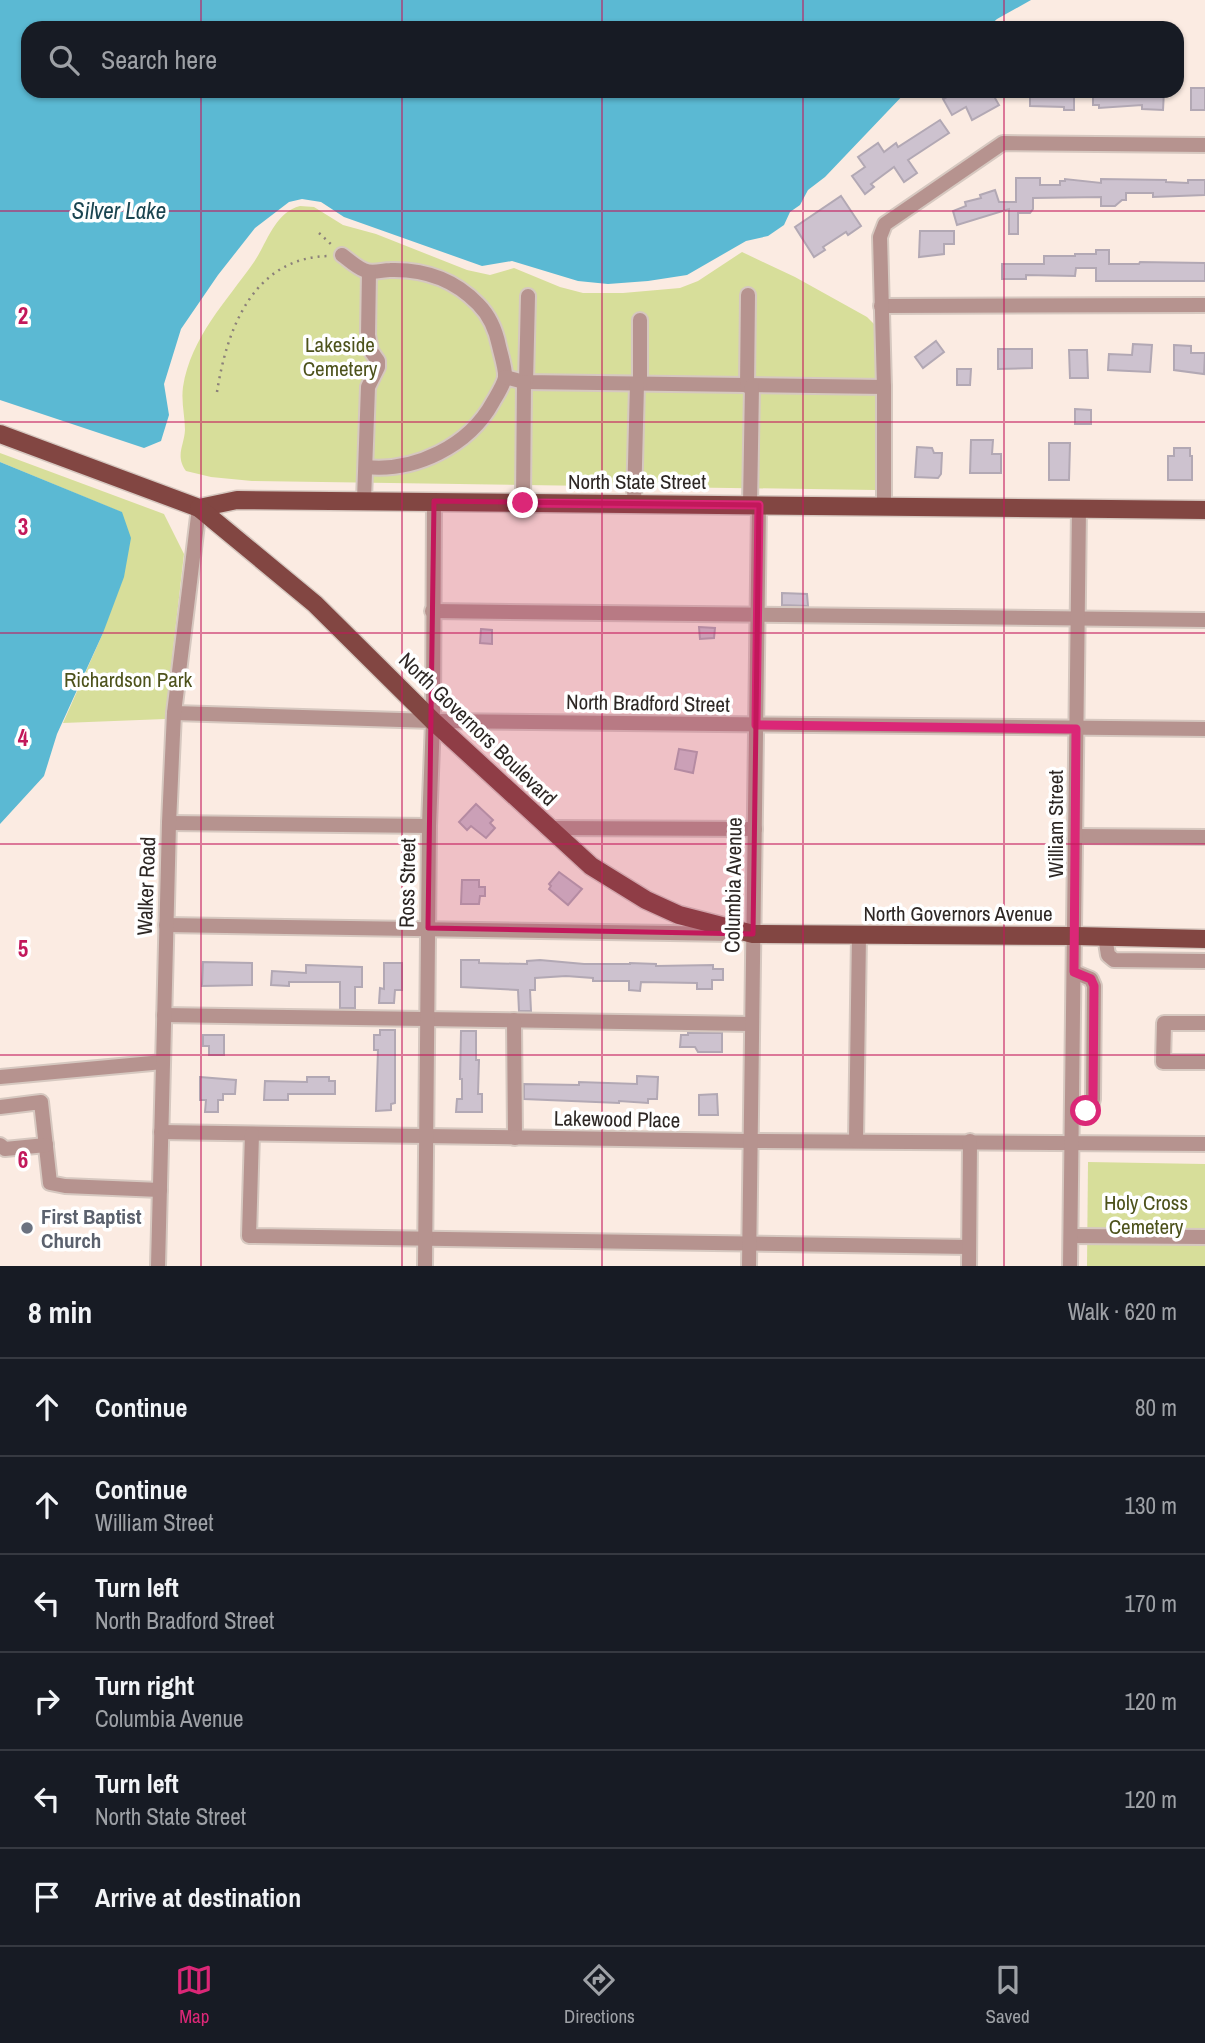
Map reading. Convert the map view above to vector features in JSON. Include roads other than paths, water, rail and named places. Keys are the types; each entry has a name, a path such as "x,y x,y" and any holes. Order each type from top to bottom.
{"main road":[{"path":"0,433 199,508"},
{"name":"North State Street","path":"199,508 237,500 364,500 1205,510"},
{"name":"North Governors Boulevard","path":"199,508 315,604 433,721 591,866 646,900 710,925 753,934"},
{"name":"North Governors Avenue","path":"753,934 1205,939"}],"street":[{"path":"884,507 880,237 885,225 995,146 1011,142 1205,145"},
{"path":"344,256 369,272 421,272 444,279 465,292 485,311 492,324 505,377 487,414 460,442 410,462 386,467 366,467"},
{"path":"364,500 368,387 378,367 368,335 369,272"},
{"name":"Columbia Avenue","path":"748,295 758,615 749,1266"},
{"path":"523,503 528,296"},
{"path":"881,306 1205,305"},
{"path":"634,504 640,320"},
{"path":"505,377 525,382 884,387"},
{"name":"Ross Street","path":"425,1266 434,501"},
{"name":"Walker Road","path":"158,1266 174,713 199,508"},
{"name":"William Street","path":"1070,1266 1079,509"},
{"path":"432,611 1205,620"},
{"name":"North Bradford Street","path":"174,713 433,721 1205,729"},
{"path":"169,823 429,826"},
{"path":"547,828 755,829"},
{"path":"1076,836 1205,837"},
{"path":"166,925 753,934"},
{"path":"856,1141 859,935"},
{"path":"1105,936 1108,955 1114,960 1205,961"},
{"path":"164,1015 752,1024"},
{"path":"514,1020 515,1138"},
{"path":"1205,1023 1164,1023 1163,1062 1205,1062"},
{"path":"0,1077 163,1062"},
{"path":"0,1107 41,1102 50,1183 160,1190"},
{"name":"Lakewood Place","path":"161,1132 750,1142 1205,1144"},
{"path":"252,1134 249,1236 969,1247"},
{"path":"969,1266 970,1141"},
{"path":"0,1145 5,1149 46,1145"},
{"path":"1071,1236 1205,1237"}],"water":[{"name":"Silver Lake","path":"0,0 1031,0 995,21 21,21 21,98 900,98 825,177 808,190 800,205 790,212 784,225 768,236 746,241 687,275 608,284 578,281 512,261 482,266 344,217 321,202 302,199 289,202 255,228 181,329 164,384 169,415 161,441 144,448 0,400"},
{"path":"0,462 122,512 131,538 124,577 103,633 57,734 44,776 0,824"}],"place":[{"name":"First Baptist Church","path":"27,1228"}],"park label":[{"name":"Lakeside Cemetery","path":"340,356"},
{"name":"Richardson Park","path":"128,679"},
{"name":"Holy Cross Cemetery","path":"1146,1214"}]}
